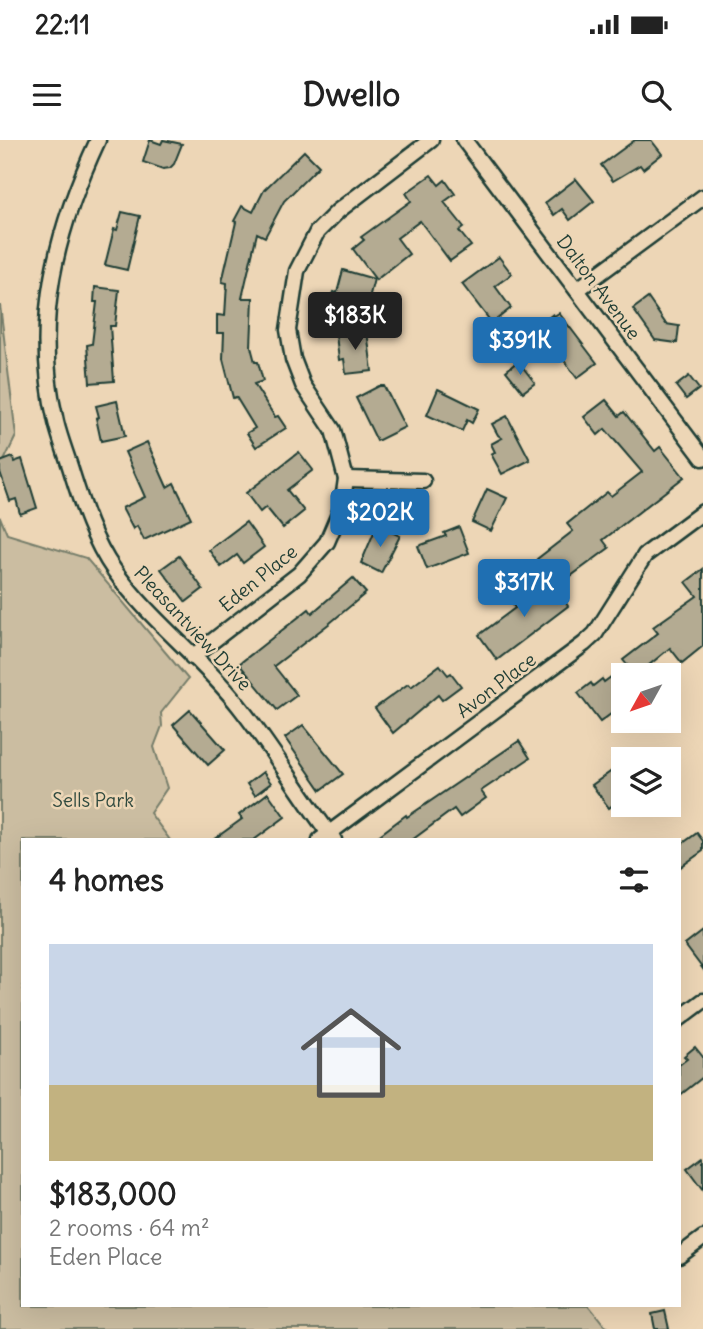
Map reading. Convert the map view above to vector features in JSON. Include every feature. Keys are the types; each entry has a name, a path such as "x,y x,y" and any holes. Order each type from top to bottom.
{"street":[{"name":"Pleasantview Drive","path":"98,140 62,227 48,306 47,347 56,422 80,498 112,568 142,607 239,706 328,838"},
{"name":"Eden Place","path":"192,657 299,574 327,542 342,507 346,480 333,430 303,385 293,359 288,330 297,271 317,232 338,211 432,140"},
{"name":"Dalton Avenue","path":"464,140 703,458"},
{"path":"577,290 703,197"},
{"path":"346,480 423,481"},
{"name":"Avon Place","path":"328,838 595,634 645,555 703,512"},
{"path":"681,1017 703,1001"},
{"path":"681,1254 703,1238"}],"green space":[{"path":"0,305 16,436 0,469"},
{"name":"Sells Park","path":"0,517 7,534 86,558 188,679 161,713 162,726 154,747 167,788 150,813 169,838 21,838 21,1307 590,1307 605,1326 611,1329 0,1329"}],"building":[{"path":"150,140 161,144 163,140 182,144 170,168 163,169 143,162"},
{"path":"635,140 651,140 662,154 643,169 640,165 613,181 601,165"},
{"path":"304,151 319,166 284,201 265,237 257,233 242,298 253,298 251,347 263,381 254,384 275,417 278,416 286,428 256,447 247,433 255,428 236,397 233,398 223,359 224,333 217,333 217,315 225,316 227,283 222,282 236,222 234,221 242,206 253,212 264,190"},
{"path":"431,175 439,185 445,180 455,194 444,202 464,227 459,231 471,246 450,261 420,221 397,238 409,254 376,280 353,249 364,240 361,237 411,201 406,193"},
{"path":"576,179 594,201 570,220 562,209 554,215 545,203"},
{"path":"122,212 140,216 127,270 105,265 114,229 117,230"},
{"path":"499,257 512,274 495,286 511,308 492,323 462,284"},
{"path":"343,270 374,279 364,318 329,308 333,292 337,293"},
{"path":"95,287 119,290 115,326 110,326 114,381 90,383 87,345 92,344 97,302 94,302"},
{"path":"648,298 666,324 679,326 677,343 655,340 633,309"},
{"path":"559,313 597,363 577,378 551,343 543,349 530,332 553,314 554,316"},
{"path":"367,331 372,371 346,374 344,359 339,360 336,335"},
{"path":"518,361 535,383 523,392 506,371"},
{"path":"689,376 699,389 686,399 676,386"},
{"path":"384,386 405,427 377,441 356,398"},
{"path":"438,389 479,409 472,423 467,420 462,431 427,415"},
{"path":"606,400 619,416 624,412 655,451 660,447 684,477 603,540 609,548 556,587 537,559 573,531 567,524 607,492 611,496 642,472 605,429 598,435 584,417"},
{"path":"117,401 125,436 101,441 96,406"},
{"path":"507,416 530,460 502,474 491,454 495,452 491,444 502,438 492,424"},
{"path":"147,442 167,487 174,483 191,518 144,540 137,526 133,529 122,508 145,497 125,452"},
{"path":"299,452 313,470 287,490 304,511 283,528 266,507 260,512 246,493"},
{"path":"13,457 14,462 22,459 37,508 20,514 16,499 10,501 0,472 0,462"},
{"path":"487,489 507,498 491,531 472,522"},
{"path":"246,522 264,547 243,563 237,555 221,567 209,550"},
{"path":"377,525 400,536 381,573 361,563"},
{"path":"459,527 469,553 427,569 418,546 446,536 444,533"},
{"path":"179,556 203,589 186,602 161,569"},
{"path":"703,569 703,646 682,663 670,648 652,663 625,663 623,660 658,633 653,627 697,596 686,582"},
{"path":"353,578 366,593 274,666 297,695 277,710 239,664 309,609 312,613"},
{"path":"548,578 568,606 497,660 479,635 515,608 513,605"},
{"path":"440,665 448,675 451,673 461,686 442,700 438,695 393,733 375,708 408,684 411,687"},
{"path":"611,677 611,714 600,722 578,693 591,683 593,686 602,679 604,682"},
{"path":"190,710 225,750 208,765 173,725"},
{"path":"303,725 343,774 321,790 285,738"},
{"path":"519,741 530,758 481,791 486,798 460,817 454,809 415,838 376,838 406,815 407,817"},
{"path":"263,772 271,783 255,795 247,784"},
{"path":"611,772 611,806 609,808 592,785"},
{"path":"268,793 285,817 257,838 216,838 242,819 239,815"},
{"path":"697,833 703,841 703,851 681,867 681,845"},
{"path":"703,931 703,969 685,945"},
{"path":"695,1047 703,1057 703,1077 681,1094 681,1064 687,1059 684,1056"},
{"path":"703,1157 703,1191 687,1169"},
{"path":"665,1311 669,1329 655,1329 652,1314"}]}
